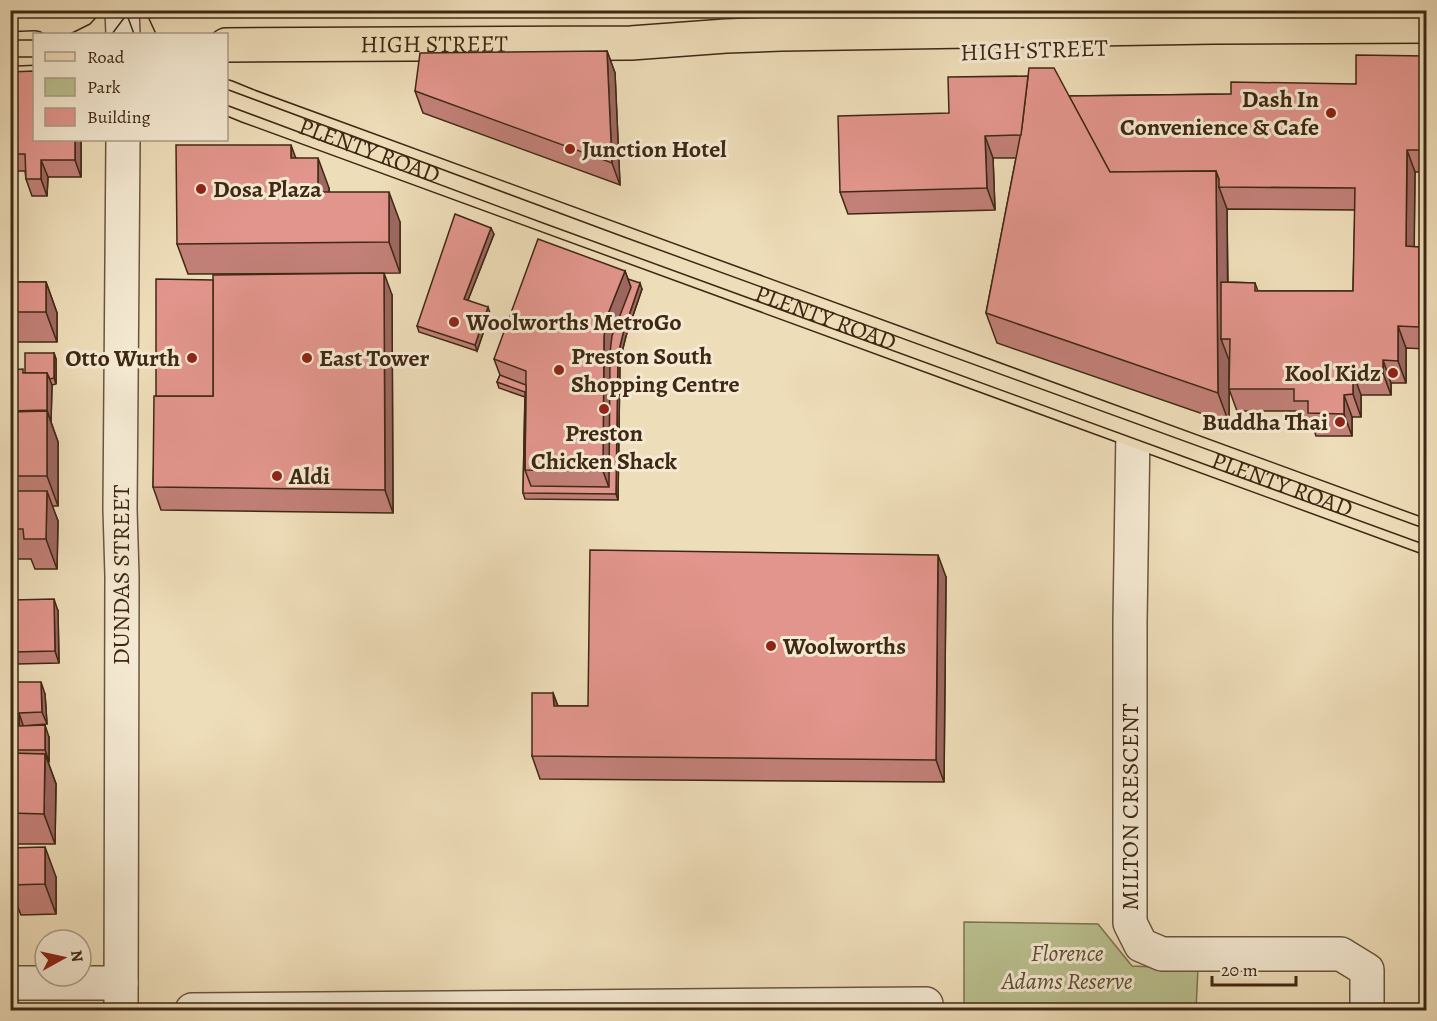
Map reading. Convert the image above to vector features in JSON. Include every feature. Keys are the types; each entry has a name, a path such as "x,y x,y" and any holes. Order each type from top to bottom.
{"main road":[{"name":"HIGH STREET","path":"228,45 644,43 726,36 884,44 1053,39 1213,28 1348,36 1425,31"},
{"path":"10,49 33,48"},
{"name":"PLENTY ROAD","path":"228,98 1426,537"}],"street":[{"path":"122,10 123,33"},
{"name":"DUNDAS STREET","path":"121,997 122,576 120,509 123,141"},
{"name":"MILTON CRESCENT","path":"1133,430 1130,622 1130,923 1141,945 1162,954 1341,954 1367,970 1367,1011"},
{"path":"10,983 121,997"},
{"path":"192,1011 926,1004"}],"green space":[{"name":"Florence Adams Reserve","path":"964,922 1098,924 1132,966 1198,969 1196,1010 964,1010"}],"building":[{"name":"Junction Hotel","path":"607,51 612,163 415,91 420,53"},
{"path":"1356,55 1426,56 1426,150 1407,150 1406,246 1419,247 1419,327 1398,326 1398,361 1383,360 1383,373 1353,373 1353,394 1344,395 1344,414 1308,413 1308,401 1294,401 1294,389 1229,389 1230,339 1221,339 1221,282 1255,283 1255,291 1353,291 1355,188 1219,187 1216,171 1110,172 1069,96 1231,94 1231,82 1356,84"},
{"path":"1029,68 1054,68 1110,172 1216,171 1218,393 986,313 1022,127"},
{"path":"33,71 33,141 75,141 75,160 41,160 41,179 26,179 25,154 10,154 10,72"},
{"path":"1028,76 1021,135 985,136 987,188 840,192 838,116 949,113 948,77"},
{"path":"176,145 291,145 291,158 318,158 318,192 389,192 389,242 177,244"},
{"path":"455,214 491,228 464,299 488,307 475,345 417,326"},
{"name":"Preston South Shopping Centre","path":"538,239 625,271 606,319 604,337 603,471 525,470 526,371 494,359"},
{"path":"384,273 385,490 153,487 154,396 213,396 213,275"},
{"name":"Otto Wurth","path":"156,279 213,280 213,396 156,396"},
{"path":"628,279 640,283 618,354 616,494 523,493 525,392 497,382 500,375 526,385 525,470 531,486 609,487 610,353 612,336 631,287"},
{"path":"10,282 46,282 46,312 10,312"},
{"path":"25,353 54,353 54,378 50,379 47,373 25,373"},
{"path":"23,369 23,373 47,373 47,410 10,411 10,370"},
{"path":"47,411 47,476 10,476 10,412"},
{"path":"10,491 47,491 46,539 24,539 23,529 10,529"},
{"name":"Woolworths","path":"590,550 938,555 936,760 532,756 532,693 553,693 554,706 588,706"},
{"path":"54,599 55,651 13,652 12,600"},
{"path":"10,682 41,682 42,712 19,713 19,726 45,725 45,750 10,750"},
{"path":"10,753 45,754 44,814 10,813"},
{"path":"45,847 45,884 10,885 10,848"}],"tram line":[{"path":"72,33 90,24 103,10"},
{"path":"113,33 130,10"},
{"path":"145,10 156,33"},
{"path":"126,12 134,33"},
{"path":"10,40 33,40"},
{"path":"10,57 33,57"},
{"path":"228,90 624,237 1426,529"},
{"path":"228,106 1426,545"}],"place":[{"name":"Dash In Convenience & Cafe","path":"1331,113"},
{"name":"Junction Hotel","path":"570,149"},
{"name":"Dosa Plaza","path":"201,189"},
{"name":"Woolworths MetroGo","path":"454,322"},
{"name":"Otto Wurth","path":"192,358"},
{"name":"East Tower","path":"307,358"},
{"name":"Preston South Shopping Centre","path":"559,370"},
{"name":"Kool Kidz","path":"1393,373"},
{"name":"Preston Chicken Shack","path":"604,409"},
{"name":"Buddha Thai","path":"1340,422"},
{"name":"Aldi","path":"277,476"},
{"name":"Woolworths","path":"771,646"}]}
